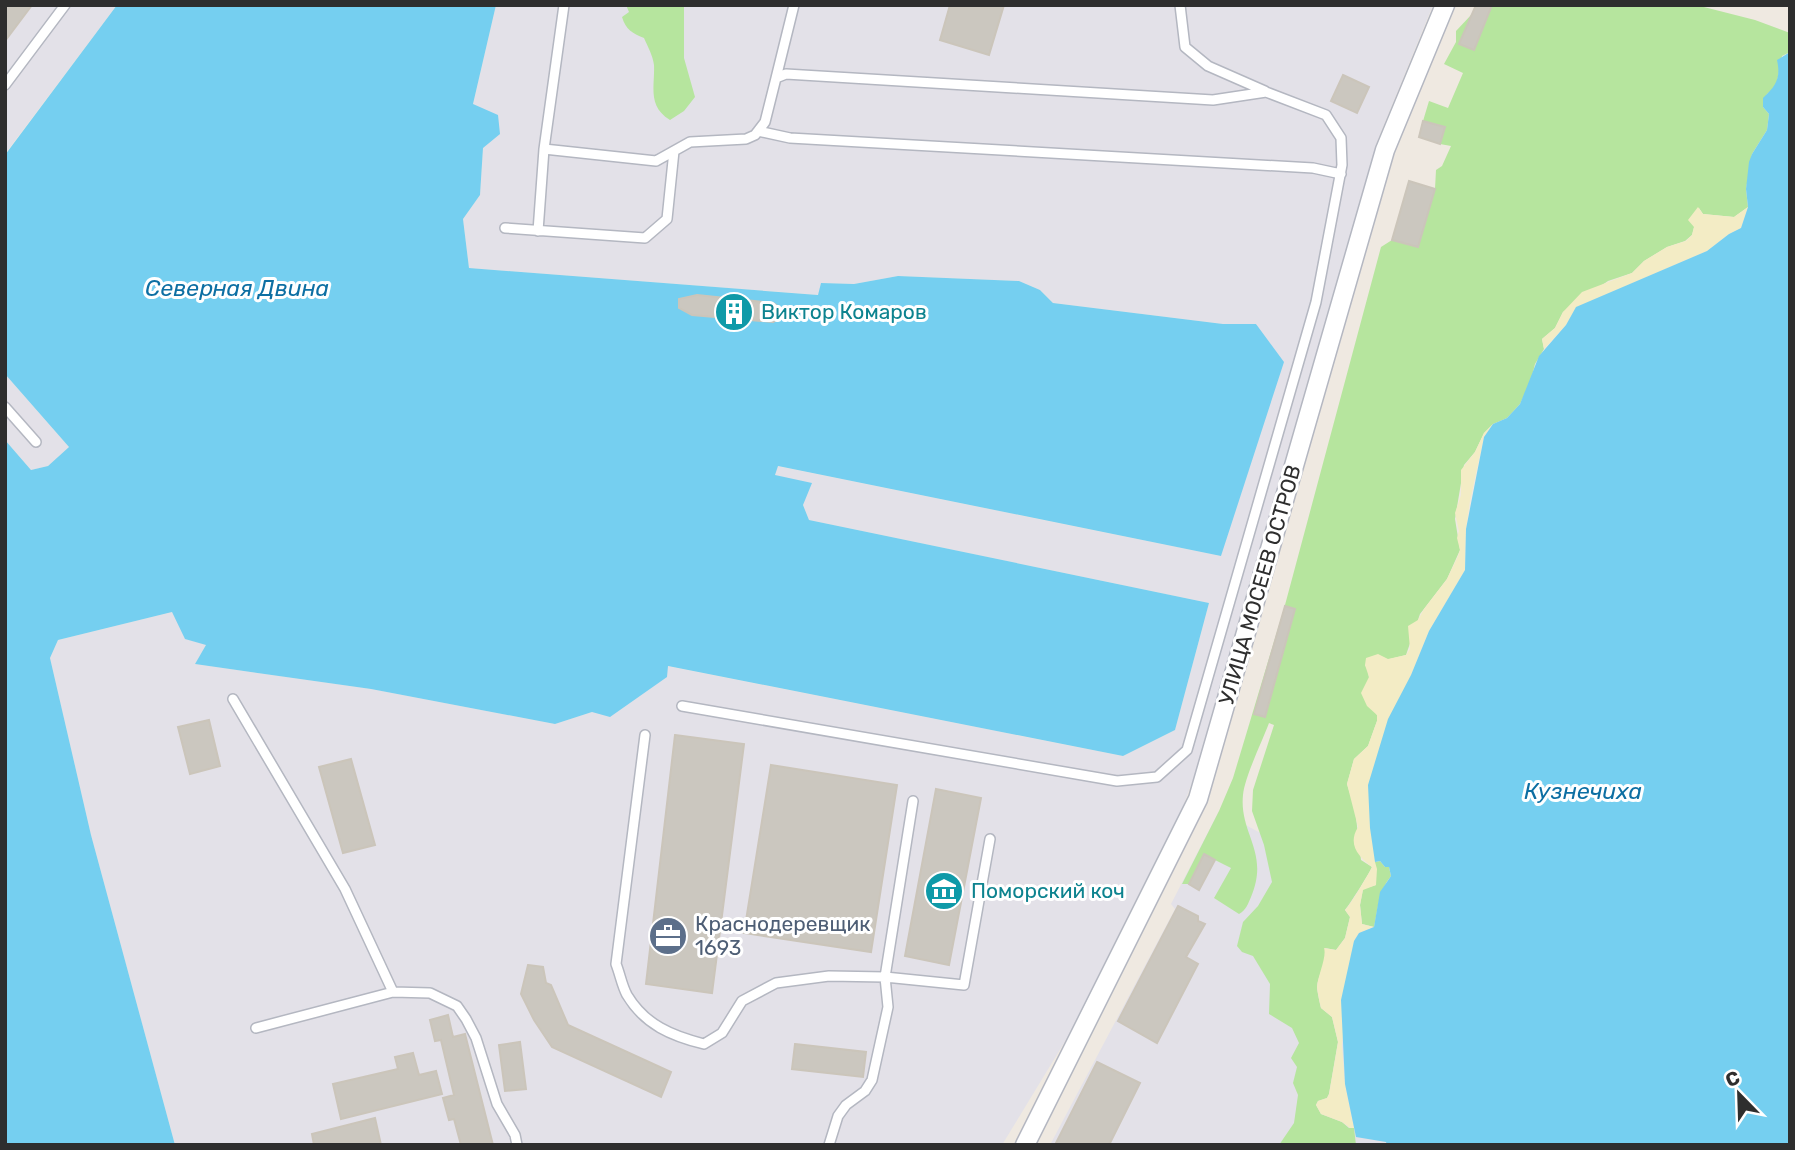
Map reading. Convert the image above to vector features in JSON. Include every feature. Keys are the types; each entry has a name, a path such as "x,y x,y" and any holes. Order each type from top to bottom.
{"street":[{"name":"УЛИЦА МОСЕЕВ ОСТРОВ","path":"1025,1145 1199,799 1385,150 1445,5"}],"lane":[{"path":"5,85 65,5"},
{"path":"538,231 544,149 564,5"},
{"path":"544,149 656,161 690,142 746,139 755,135 765,122 794,5"},
{"path":"682,706 1117,781 1157,777 1187,750 1316,302 1341,174 1341,138 1326,115 1208,66 1185,47 1180,5"},
{"path":"776,78 786,74 1213,100 1266,92"},
{"path":"758,131 790,138 1300,167 1341,174"},
{"path":"505,228 645,238 667,219 674,151"},
{"path":"5,407 36,442"},
{"path":"233,699 345,889 393,992"},
{"path":"645,736 616,964 626,995 652,1024 675,1037 704,1044 722,1033 742,1000 776,983 829,976 885,977 964,985 990,839"},
{"path":"829,1145 838,1116 846,1105 865,1091 872,1080 888,1007 885,977 913,801"},
{"path":"256,1028 393,992 430,993 457,1006 476,1038 497,1104 515,1135 517,1145"}],"shaded area":[{"path":"5,5 117,5 5,154"},
{"path":"496,5 1433,5 1377,142 1312,391 1199,764 1159,870 1092,997 1002,1145 175,1145 91,835 50,658 58,640 172,612 186,639 207,645 195,664 371,689 555,724 592,712 667,666 1123,756 1175,730 1209,603 809,520 803,505 807,492 775,475 777,466 1221,556 1257,324 1223,324 1053,303 1040,290 1019,281 898,276 854,284 821,283 819,295 469,268 463,219 480,195 483,148 473,104"},
{"path":"5,374 69,447 48,466 31,470 5,440"},
{"path":"1219,811 1380,896 1387,1145 1050,1145 1175,909 1171,904"}],"green space":[{"path":"626,5 684,5 684,58 695,97 684,111 670,120 655,102 653,62 644,38 630,31 625,25 622,17 629,12"},
{"path":"1492,5 1696,5 1755,20 1790,33 1790,52 1782,56 1776,87 1767,94 1763,107 1769,114 1767,130 1752,154 1746,189 1748,207 1734,217 1703,214 1699,208 1692,235 1685,241 1667,247 1644,261 1632,273 1608,281 1563,312 1555,328 1542,339 1544,349 1535,364 1520,404 1507,418 1493,424 1484,433 1475,452 1464,465 1455,519 1460,550 1447,579 1420,614 1406,655 1365,665 1377,721 1368,746 1354,759 1347,784 1355,809 1361,860 1372,867 1345,910 1350,917 1345,938 1336,950 1325,948 1317,987 1321,1008 1332,1017 1338,1042 1329,1094 1316,1105 1321,1114 1354,1128 1356,1145 1279,1145 1294,1123 1298,1095 1293,1083 1297,1067 1291,1058 1299,1043 1292,1028 1269,1014 1270,984 1253,956 1242,952 1237,946 1243,922 1258,906 1272,882 1264,845 1252,811 1253,790 1274,725 1269,723 1244,787 1243,809 1257,868 1256,881 1246,907 1239,914 1214,898 1231,868 1205,855 1189,884 1182,884 1233,778 1285,605 1381,247 1392,240 1418,247 1435,189 1436,170 1442,166 1451,146 1440,144 1445,127 1423,121 1429,101 1448,108 1463,73 1444,64 1456,42 1456,31 1472,14 1460,44 1474,50"},
{"path":"1380,861 1385,867 1389,867 1391,876 1381,894 1374,927 1362,924 1360,905 1363,889 1376,885 1375,862"}],"sand":[{"path":"1698,207 1703,214 1734,217 1748,207 1741,228 1707,251 1577,307 1566,325 1544,349 1542,339 1555,328 1563,312 1582,292 1632,273 1644,261 1667,247 1686,241 1692,235 1694,227 1688,220"},
{"path":"1493,424 1484,437 1470,501 1465,570 1429,631 1411,675 1375,862 1376,885 1363,890 1360,905 1362,924 1374,927 1359,933 1354,941 1342,1045 1345,1084 1354,1128 1350,1128 1321,1114 1316,1105 1329,1094 1338,1042 1332,1017 1321,1008 1317,987 1324,948 1336,950 1345,938 1350,917 1345,910 1372,867 1359,855 1354,845 1358,827 1347,784 1354,759 1368,746 1377,721 1377,715 1367,706 1361,693 1369,677 1366,658 1378,654 1388,659 1406,655 1410,649 1408,626 1418,620 1447,579 1460,550 1455,513 1461,495 1461,470 1475,452 1484,433"}],"water":[{"name":"Северная Двина","path":"117,5 496,5 473,104 498,115 500,134 483,148 480,195 463,219 469,268 818,295 821,283 854,284 898,276 1019,281 1040,290 1053,303 1223,324 1256,324 1284,362 1221,556 778,466 775,475 812,483 803,505 809,520 1209,603 1175,730 1123,756 668,666 667,677 610,717 592,712 555,724 371,689 195,664 206,645 185,639 172,612 58,640 50,658 91,835 175,1145 5,1145 5,440 31,470 48,466 69,447 5,374 5,155"},
{"name":"Кузнечиха","path":"1790,52 1790,1145 1387,1145 1386,1142 1356,1137 1345,1084 1341,1000 1354,941 1359,933 1374,927 1380,892 1391,876 1389,867 1385,867 1380,861 1375,862 1368,785 1388,719 1411,675 1429,631 1465,570 1466,529 1484,437 1493,424 1507,418 1520,404 1539,356 1566,325 1576,307 1707,251 1741,228 1748,207 1746,189 1749,162 1767,130 1769,114 1763,107 1763,98 1776,81 1777,60"}],"building":[{"path":"5,5 32,5 5,41"},
{"path":"950,5 1004,5 989,55 940,40"},
{"path":"1476,5 1492,5 1474,50 1459,44"},
{"path":"1343,75 1369,87 1357,113 1331,101"},
{"path":"1423,121 1445,127 1440,144 1419,137"},
{"path":"1409,181 1435,189 1418,247 1392,240"},
{"name":"Виктор Комаров","path":"697,295 773,303 782,309 783,317 773,322 692,315 679,308 679,299"},
{"path":"1285,606 1295,609 1265,717 1254,714"},
{"path":"209,720 220,766 190,774 178,727"},
{"path":"675,735 744,744 712,993 646,984"},
{"path":"351,759 375,845 343,853 319,767"},
{"path":"771,765 897,785 871,952 744,933"},
{"path":"936,789 981,798 949,965 905,956"},
{"path":"1204,854 1215,860 1199,890 1189,884"},
{"path":"1178,906 1198,916 1198,921 1205,924 1186,957 1198,964 1157,1043 1118,1021"},
{"path":"528,965 543,967 546,983 551,985 568,1025 671,1072 661,1097 552,1047 521,994"},
{"path":"448,1015 453,1037 465,1034 493,1145 461,1145 454,1119 449,1120 443,1098 454,1095 441,1040 435,1041 430,1020"},
{"path":"520,1042 526,1089 505,1091 499,1045"},
{"path":"795,1044 866,1052 863,1077 792,1069"},
{"path":"413,1053 419,1075 436,1071 442,1094 341,1119 333,1084 398,1069 395,1057"},
{"path":"1097,1062 1140,1083 1109,1145 1055,1145"},
{"path":"375,1118 381,1145 314,1145 312,1134"}],"place":[{"name":"Виктор Комаров","path":"734,312"},
{"name":"Поморский коч","path":"944,891"},
{"name":"Краснодеревщик 1693","path":"668,936"}]}
